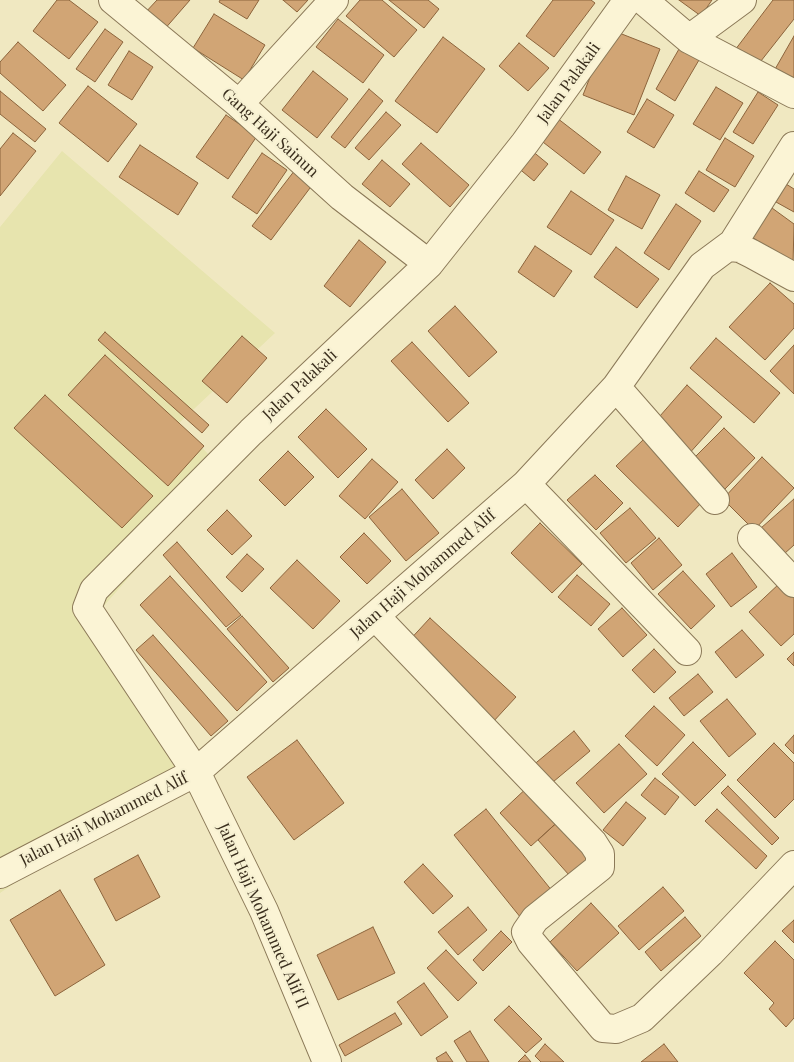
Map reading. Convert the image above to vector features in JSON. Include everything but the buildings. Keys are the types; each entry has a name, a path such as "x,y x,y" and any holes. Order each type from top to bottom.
{"street":[{"name":"Gang Haji Sainun","path":"113,0 239,104 342,197 429,264"},
{"path":"239,104 334,0"},
{"name":"Jalan Palakali","path":"196,772 87,608 94,590 250,432 429,264 525,143 628,0"},
{"path":"643,0 689,38 794,94"},
{"path":"689,38 742,0"},
{"path":"794,146 730,247 740,248 794,277"},
{"name":"Jalan Haji Mohammed Alif","path":"0,874 196,772 526,484 616,387 702,266 730,247"},
{"path":"616,387 715,500"},
{"path":"526,484 687,651"},
{"path":"752,538 794,583"},
{"path":"375,616 593,843 600,854 600,867 535,919 526,932 531,942 603,1028 616,1029 642,1018 710,953 794,865"},
{"name":"Jalan Haji Mohammed Alif II","path":"196,772 264,911 327,1062"}],"shaded area":[{"path":"62,151 275,333 179,423 223,470 95,616 188,766 0,893 0,227"}]}
